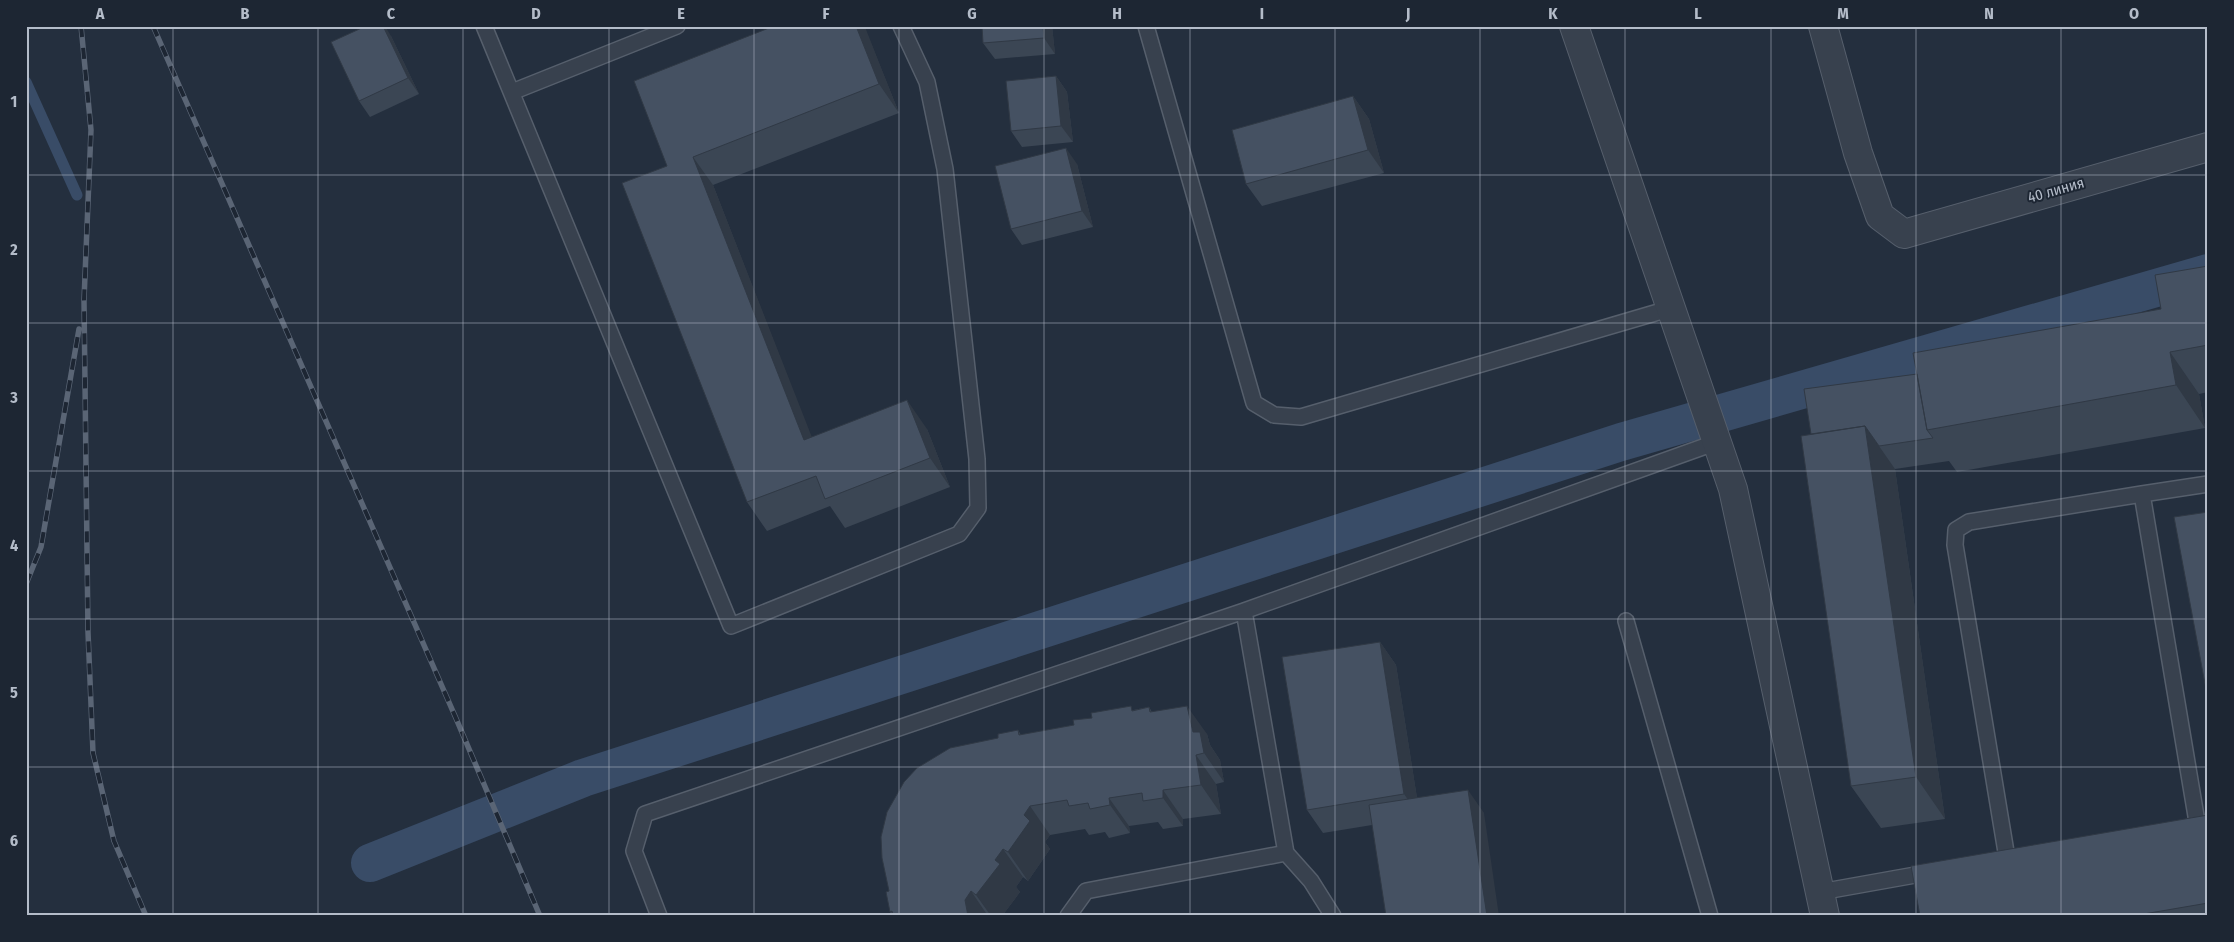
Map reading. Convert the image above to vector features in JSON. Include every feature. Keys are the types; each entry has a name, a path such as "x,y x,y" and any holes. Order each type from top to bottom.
{"street":[{"path":"1574,26 1683,338 1733,489 1823,904"},
{"name":"40 линия","path":"1823,26 1858,153 1880,216 1904,234 2208,147"}],"lane":[{"path":"484,26 731,626 959,534 978,508 977,459 945,169 927,82 901,26"},
{"path":"512,92 677,26"},
{"path":"1146,26 1254,403 1274,415 1301,417 1672,308"},
{"path":"659,916 634,851 645,814 1244,611 1717,442"},
{"path":"2026,854 2002,858 1955,545 1956,530 1969,522 2208,484"},
{"path":"2142,494 2202,821 2178,826"},
{"path":"1244,611 1286,853 1311,881 1332,916"},
{"path":"1626,621 1710,916"},
{"path":"1068,916 1086,892 1286,853"},
{"path":"1823,904 1948,868"}],"building":[{"path":"366,26 383,26 408,78 359,101 331,42"},
{"path":"774,26 856,26 879,84 693,157 804,440 907,400 930,458 825,499 816,476 747,502 622,183 667,166 634,81"},
{"path":"982,26 1043,26 1044,38 983,43"},
{"path":"1056,76 1061,126 1011,131 1006,81"},
{"path":"1353,96 1368,150 1246,184 1232,130"},
{"path":"1066,148 1082,211 1011,229 995,166"},
{"path":"2208,266 2208,345 2170,352 2176,385 1927,430 1913,353 2161,309 2155,275"},
{"path":"1917,374 1927,430 1933,438 1879,446 1865,426 1811,434 1804,389"},
{"path":"1865,426 1916,777 1851,786 1801,436"},
{"path":"2208,512 2208,700 2174,517"},
{"path":"1380,642 1404,794 1307,810 1282,657"},
{"path":"1131,706 1132,711 1149,707 1150,712 1187,706 1193,732 1200,732 1204,753 1196,755 1201,785 1163,790 1163,798 1143,801 1142,793 1109,798 1110,805 1090,809 1088,803 1069,806 1067,800 1030,806 1024,815 1030,821 1008,852 1003,849 995,860 1000,864 976,895 971,891 965,900 968,916 893,916 892,911 890,912 886,892 889,891 882,858 881,837 887,812 904,782 917,768 950,748 998,738 998,734 1018,730 1019,735 1074,725 1073,720 1092,718 1091,713"},
{"path":"1468,790 1487,916 1386,916 1369,805"},
{"path":"2208,815 2208,903 2132,916 1920,916 1911,866"}],"waterway":[{"path":"26,82 77,195"},
{"path":"370,863 583,778 1621,442 2208,273"}],"railway":[{"path":"81,26 91,130 84,300 88,632 93,753 114,841 146,916"},
{"path":"153,26 455,716 540,916"},
{"path":"26,584 41,547 79,329"}]}
